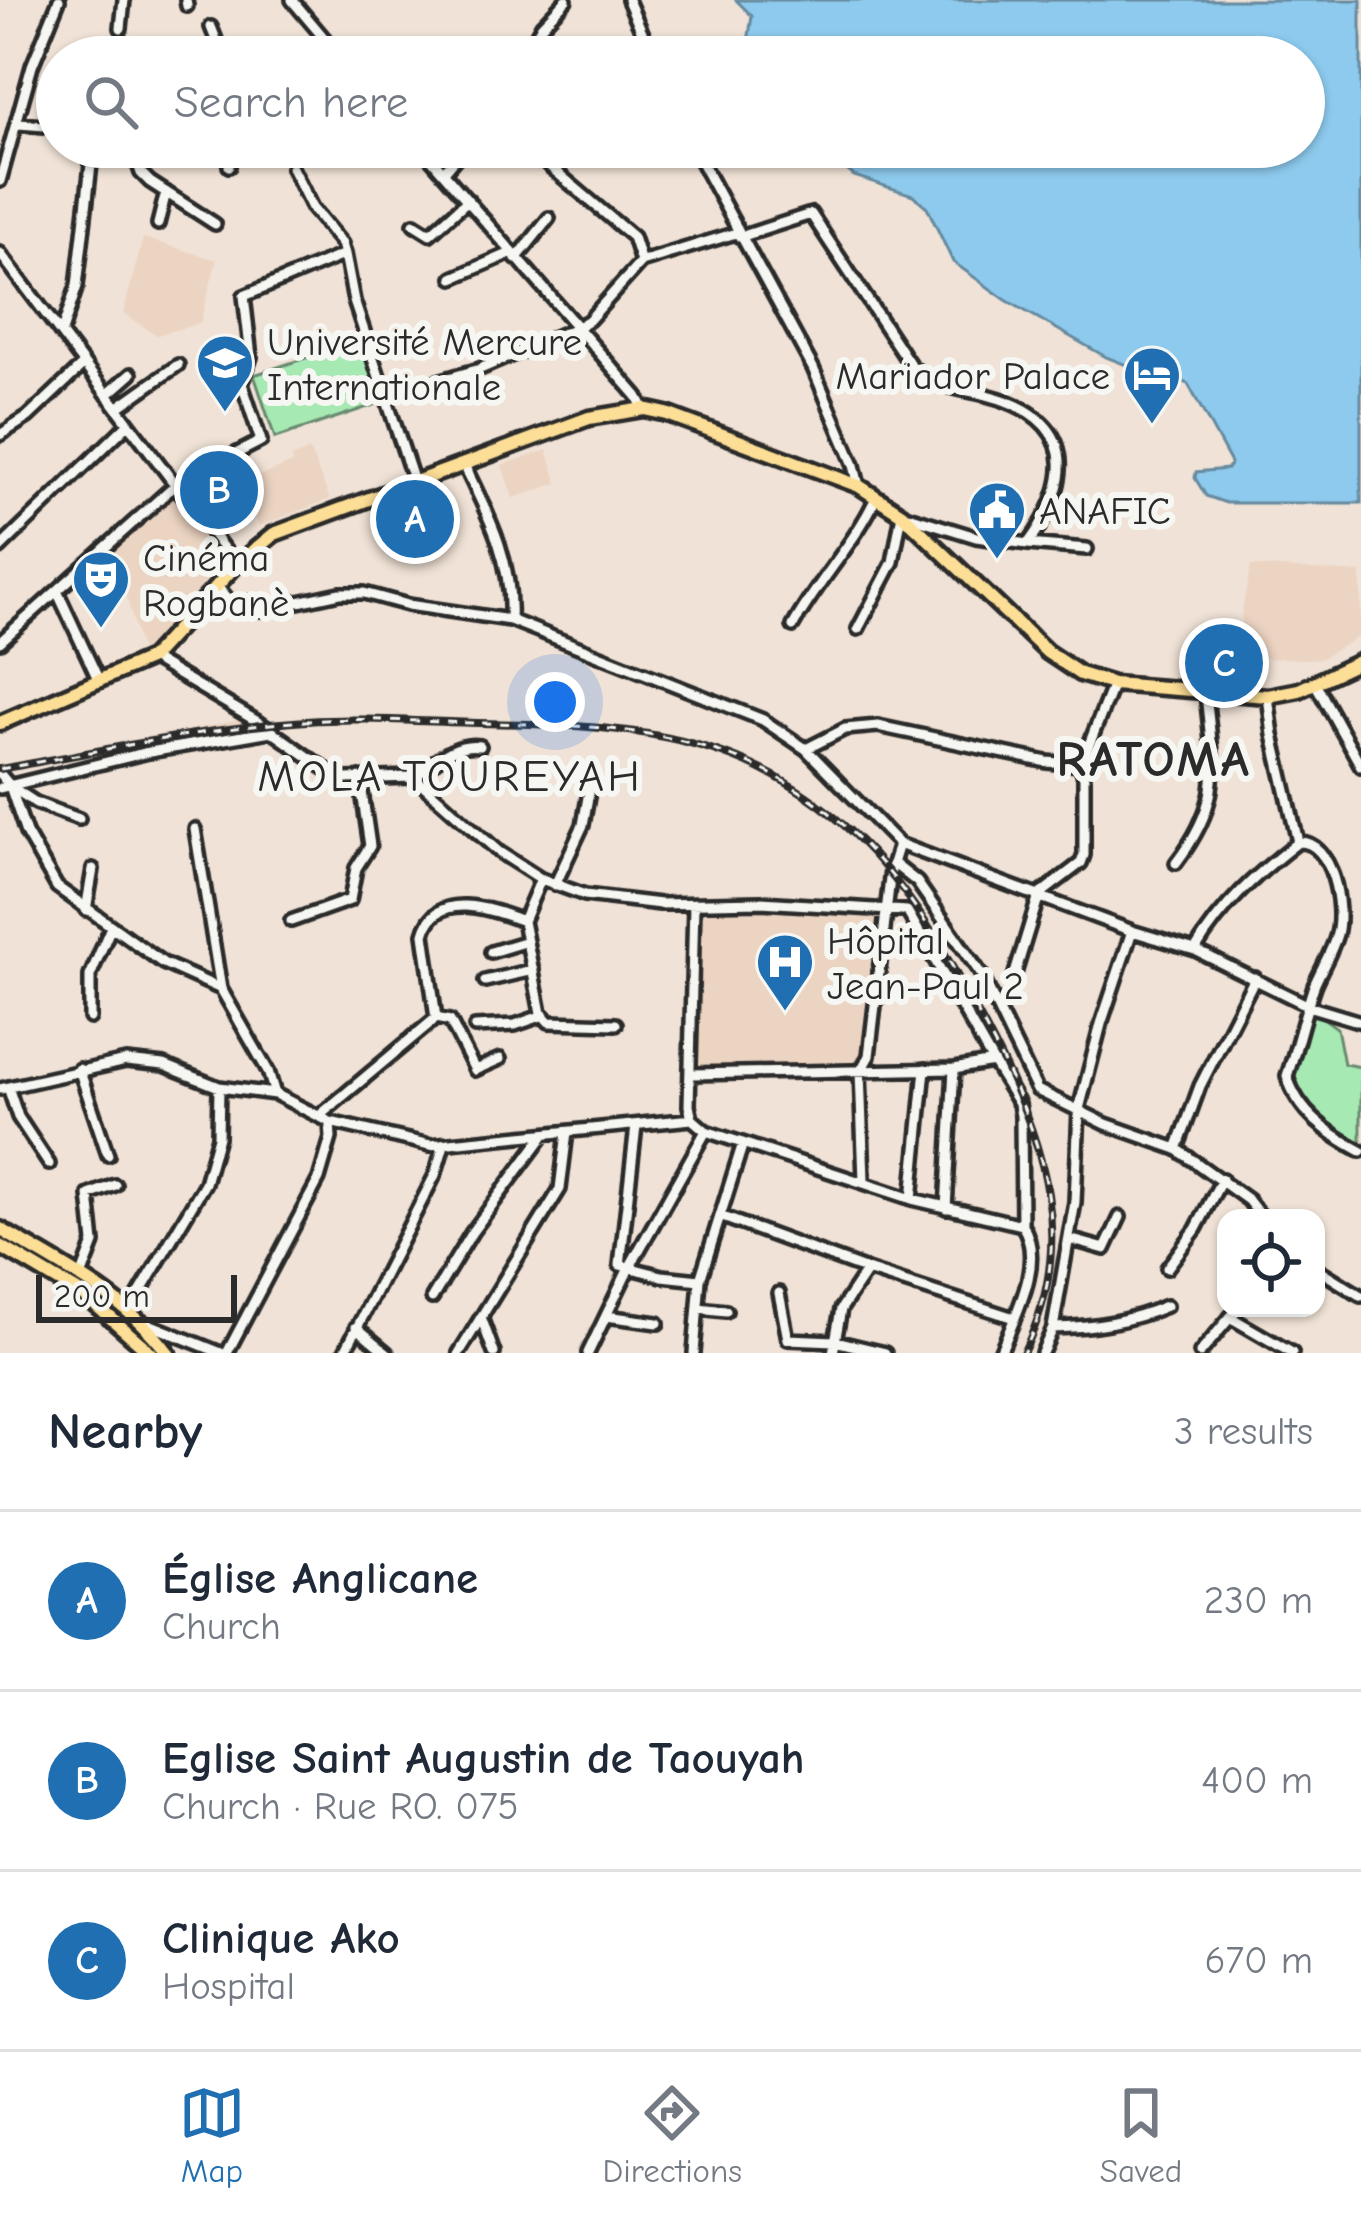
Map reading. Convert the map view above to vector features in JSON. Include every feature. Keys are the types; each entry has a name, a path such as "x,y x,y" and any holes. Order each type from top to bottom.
{"main road":[{"path":"0,723 151,658 236,565 274,534 589,418 644,409 859,486 902,514 1047,652 1081,674 1113,684 1268,696 1299,691 1361,661"},
{"path":"0,1229 129,1311 168,1353"},
{"path":"0,1246 89,1299 151,1353"}],"street":[{"path":"44,36 59,0"},
{"path":"121,28 124,0"},
{"path":"292,0 322,36"},
{"path":"536,36 566,0"},
{"path":"628,0 644,36"},
{"path":"211,27 215,36"},
{"path":"0,181 36,57"},
{"path":"19,124 36,125"},
{"path":"62,331 77,286 91,168"},
{"path":"139,168 215,224"},
{"path":"292,168 312,208 343,244 354,301 414,482"},
{"path":"440,168 644,409"},
{"path":"444,172 447,168"},
{"path":"552,168 633,237 641,262"},
{"path":"704,168 812,368 859,486"},
{"path":"158,224 166,192"},
{"path":"414,224 430,234 468,200"},
{"path":"387,396 480,369 578,327 641,262 811,214 911,366 933,384 1009,402 1059,443 1063,455 1046,518 1028,544"},
{"path":"453,278 514,256 549,218"},
{"path":"0,253 236,565"},
{"path":"0,642 175,485 261,441 242,384 251,357 244,296 345,254"},
{"path":"0,435 84,364"},
{"path":"117,408 178,365"},
{"path":"107,395 131,374"},
{"path":"0,548 128,424"},
{"path":"464,465 509,571 510,620"},
{"path":"793,626 817,583 864,524 876,498"},
{"path":"858,629 893,562 902,514 976,537 1087,549"},
{"path":"218,586 230,602 250,602 261,610 340,593 364,593 408,605 510,620 764,720 806,749 898,844 1195,950 1311,1007 1361,1022"},
{"path":"57,591 99,681"},
{"path":"151,658 331,773 414,777 454,748 480,746"},
{"path":"1315,682 1361,766"},
{"path":"1014,977 1039,896 1081,863 1084,855 1081,765 1113,684"},
{"path":"1176,863 1202,829 1214,788 1206,693"},
{"path":"1268,696 1298,842"},
{"path":"806,749 860,725 1081,765"},
{"path":"5,787 144,753 271,731"},
{"path":"0,774 20,822 57,887 163,963 220,989"},
{"path":"556,885 583,825 592,775"},
{"path":"414,777 499,852 556,885 625,901 886,907 912,916 1021,1116 1022,1225 1031,1248 1027,1281 1000,1353"},
{"path":"291,921 350,900 356,868 370,846 360,778"},
{"path":"5,787 79,819"},
{"path":"195,829 220,989 268,1071 275,1094"},
{"path":"1195,950 1239,892 1298,842 1308,841 1318,848 1338,898 1338,932 1312,991 1287,1076 1291,1088 1328,1133 1361,1151"},
{"path":"864,1180 860,1072 869,1056 898,844"},
{"path":"893,863 917,882 981,974 1032,1084 1106,1124 1177,1150 1222,1180 1253,1209"},
{"path":"86,910 93,869"},
{"path":"541,879 523,921 544,1015 549,1022 616,1024"},
{"path":"694,904 688,1106 692,1119 706,1131 912,1199 1022,1225"},
{"path":"436,1018 426,925 437,914 460,905 485,907 523,921"},
{"path":"89,1018 92,970 111,927"},
{"path":"1059,1353 1045,1349 1053,1328 1075,1202 1079,1109 1132,931"},
{"path":"490,952 527,941"},
{"path":"485,982 533,970"},
{"path":"1177,1150 1200,1086 1255,978"},
{"path":"475,1027 515,1025 544,1015"},
{"path":"436,1018 450,1021 475,1070 500,1059"},
{"path":"319,1116 436,1018"},
{"path":"49,1163 4,1088 127,1061 164,1065 219,1087 275,1094 330,1122 430,1145 692,1119"},
{"path":"691,1074 954,1069 993,1062"},
{"path":"79,1069 107,1155"},
{"path":"946,1208 954,1069"},
{"path":"912,1199 926,1070"},
{"path":"129,1311 205,1183 218,1137 219,1087"},
{"path":"141,1321 224,1353 319,1179 331,1138 330,1122"},
{"path":"636,1126 620,1265 700,1280"},
{"path":"588,1353 629,1268 706,1131"},
{"path":"459,1353 560,1189 567,1132"},
{"path":"432,1298 472,1232 544,1135"},
{"path":"694,1353 700,1280 742,1143"},
{"path":"344,1353 435,1175 444,1145"},
{"path":"1168,1268 1222,1180"},
{"path":"81,1277 94,1243 89,1195 115,1185"},
{"path":"720,1216 1014,1318"},
{"path":"1069,1239 1105,1249 1120,1217"},
{"path":"834,1347 842,1309 866,1270"},
{"path":"1325,1274 1361,1296"},
{"path":"779,1294 788,1339 885,1353"},
{"path":"1053,1328 1094,1327 1166,1306"},
{"path":"698,1308 726,1311"},
{"path":"606,1316 658,1323"},
{"path":"481,1317 494,1353"},
{"path":"1200,1353 1230,1317"},
{"path":"1241,1317 1292,1353"},
{"path":"356,1327 387,1353"}],"shaded area":[{"path":"143,238 217,260 200,323 157,335 123,314"},
{"path":"309,450 330,499 259,526 243,490 252,487 250,480 293,463 292,458"},
{"path":"547,450 558,483 513,498 502,465"},
{"path":"174,488 229,564 143,658 123,584 105,553"},
{"path":"1251,566 1361,573 1361,635 1320,659 1250,658 1241,615"},
{"path":"244,719 270,735 112,766 106,748"},
{"name":"Hôpital Jean-Paul 2","path":"706,907 872,912 881,923 867,1055 854,1065 705,1068 698,1062 701,911"}],"green space":[{"path":"363,339 383,402 275,438 254,375"},
{"path":"1312,1010 1337,1028 1344,1064 1361,1067 1361,1146 1320,1118 1289,1078"}],"water":[{"path":"736,0 1361,0 1361,503 1226,503 1206,496 1196,472 1227,469 1231,463 1188,384 1106,357 1006,300 953,262 927,207 913,195 854,176 844,168 1325,168 1325,36 749,36 752,16"}],"railway":[{"path":"0,769 229,729 306,721 392,720 622,730 712,749 797,789 863,843 907,895 961,982 1027,1118 1040,1156 1051,1234 1040,1313 1023,1353"}],"place":[{"name":"Université Mercure Internationale","path":"225,414"},
{"name":"Mariador Palace","path":"1152,426"},
{"name":"Eglise Saint Augustin de Taouyah","path":"219,490"},
{"name":"Église Anglicane","path":"415,519"},
{"name":"ANAFIC","path":"997,561"},
{"name":"Cinéma Rogbanè","path":"101,630"},
{"name":"Clinique Ako","path":"1224,663"},
{"name":"Hôpital Jean-Paul 2","path":"785,1013"}],"district":[{"name":"RATOMA","path":"1154,758"},
{"name":"MOLA TOUREYAH","path":"450,775"}]}
